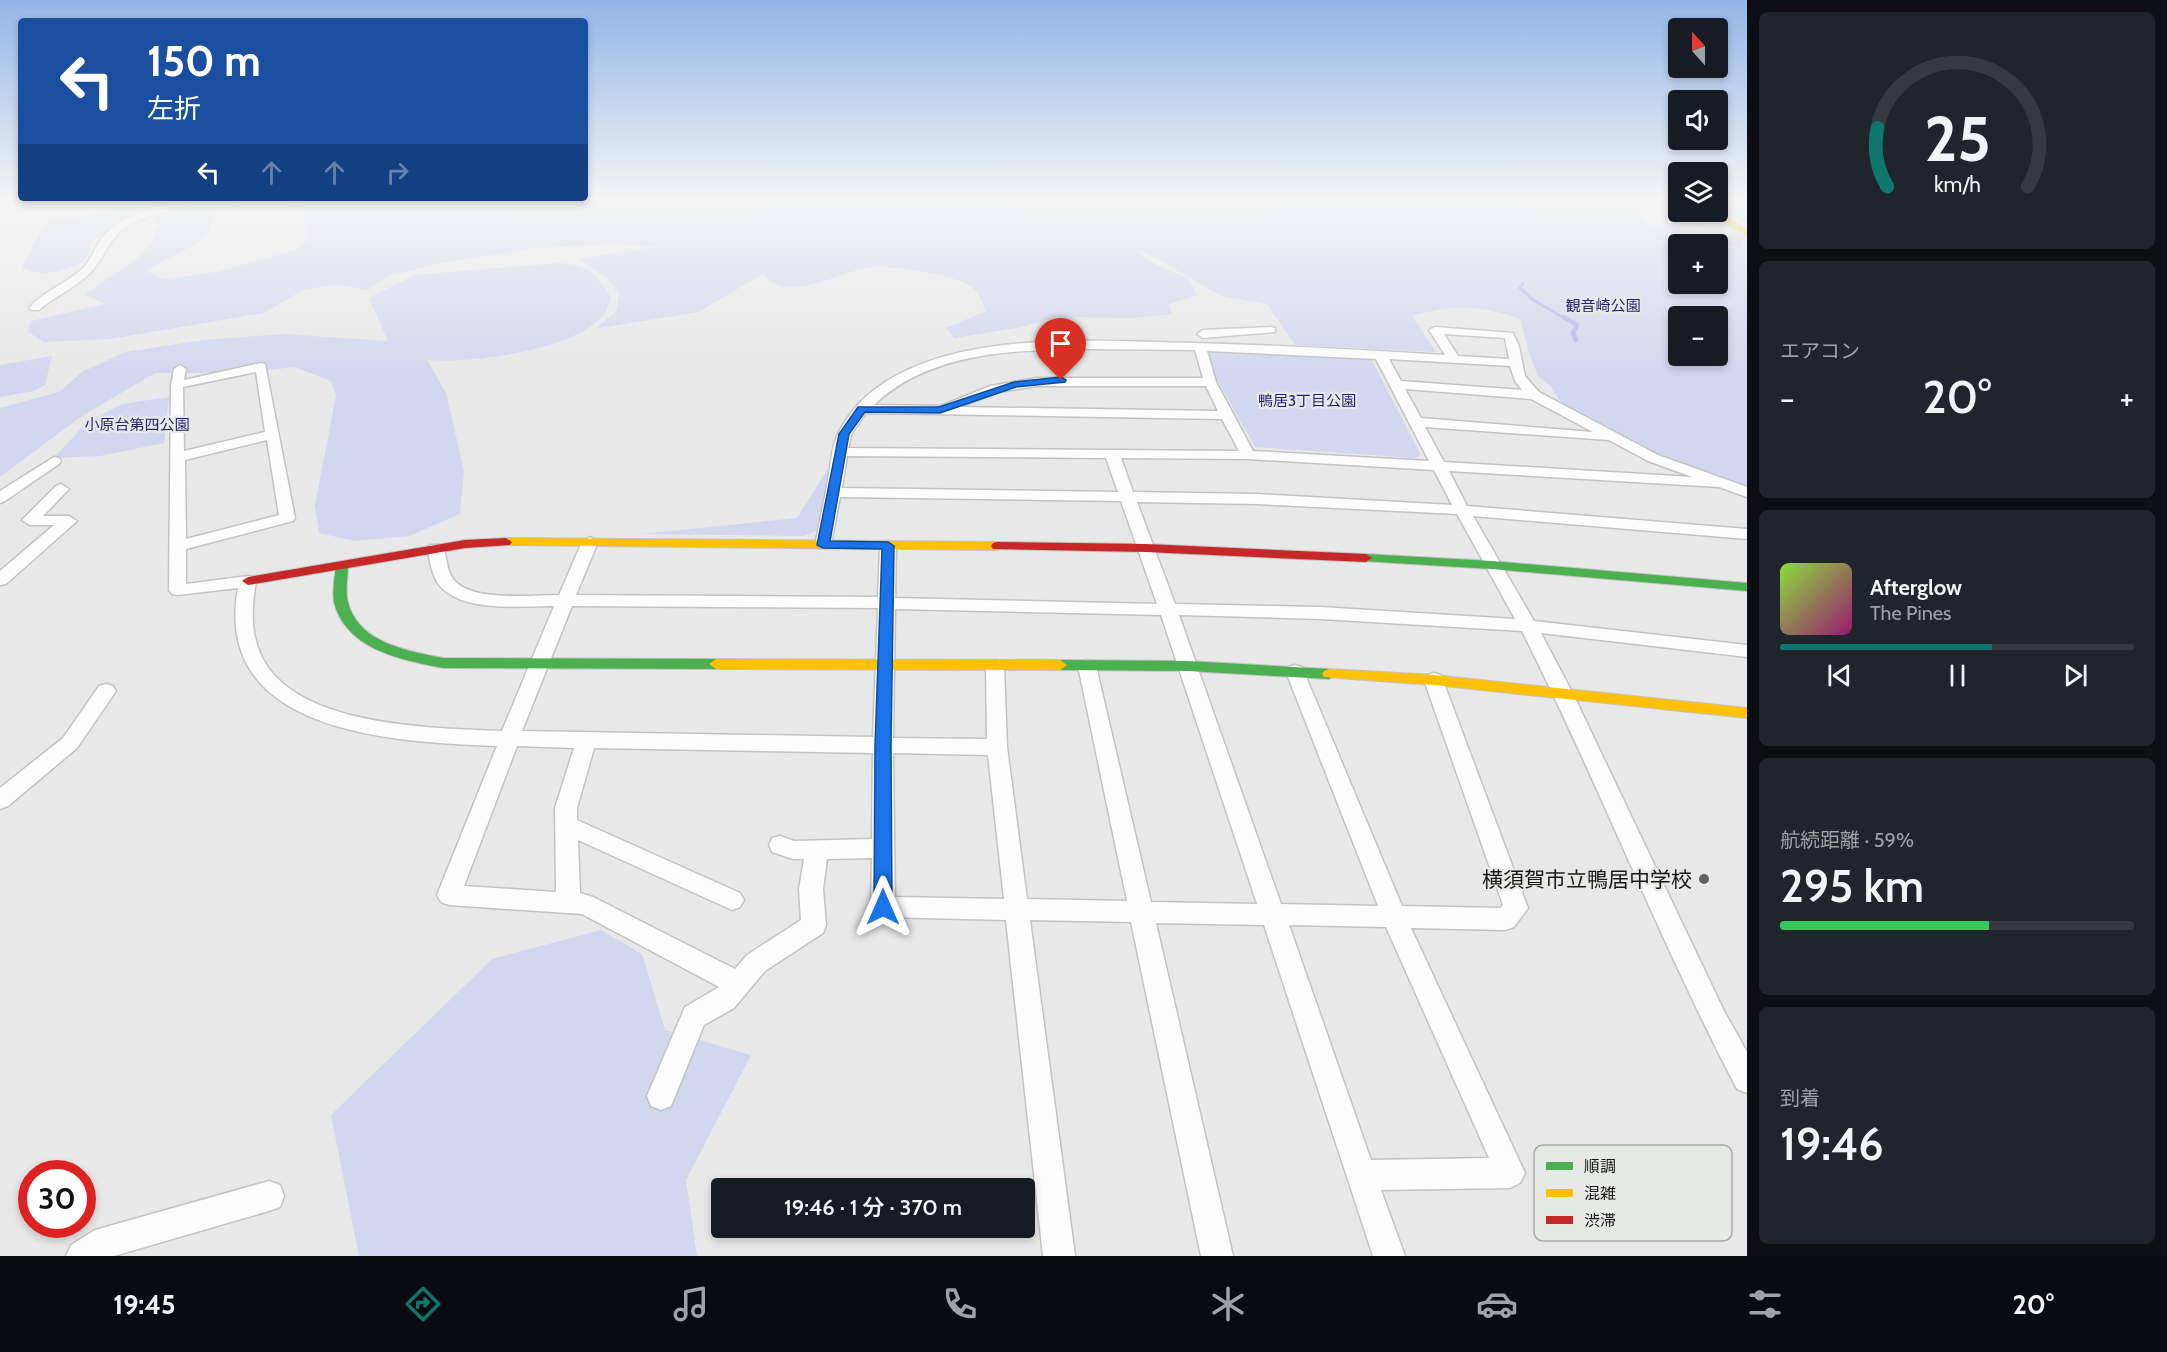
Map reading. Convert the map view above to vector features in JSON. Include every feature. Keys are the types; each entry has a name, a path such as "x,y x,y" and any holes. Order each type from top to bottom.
{"street":[{"path":"35,308 48,295 84,273 93,265 97,257"},
{"path":"823,545 844,434 862,409 902,378 930,365 998,349 1204,338 1271,330"},
{"path":"1454,359 1435,330 1509,335 1514,343 1515,363 1520,380 1534,394 1653,458 1747,492"},
{"path":"1204,338 1380,354 1515,363"},
{"path":"1204,338 1210,382 1248,455"},
{"path":"1380,354 1563,694 1715,1020 1747,1079"},
{"path":"177,385 261,368 287,518 177,546"},
{"path":"180,369 177,385 178,590 248,581 436,548 499,542 1146,548 1492,565 1747,587"},
{"path":"940,410 995,389 1037,382 1210,382"},
{"path":"1397,385 1534,394"},
{"path":"862,409 1227,415"},
{"path":"1417,422 1613,437"},
{"path":"179,457 272,435"},
{"path":"841,452 1248,455 1718,483"},
{"path":"1112,454 1188,666 1389,1256"},
{"path":"0,498 54,461"},
{"path":"0,580 69,520 30,520 60,489"},
{"path":"833,492 1127,495 1257,499 1462,510 1747,534"},
{"path":"590,542 538,665 449,895 585,904 739,984"},
{"path":"888,546 883,746 883,907 1505,919 1516,908 1434,680"},
{"path":"436,548 439,572 447,584 461,594 485,600 886,603 1321,613 1528,626 1747,651"},
{"path":"342,565 341,602 351,622 379,644 404,656 443,663 1188,666 1434,680 1747,713"},
{"path":"248,581 242,624 246,644 254,663 270,682 301,704 345,723 390,733 586,741 996,747"},
{"path":"995,666 996,747 1059,1256"},
{"path":"1087,666 1217,1256"},
{"path":"1295,672 1394,917 1510,1173 1361,1175"},
{"path":"0,800 70,743 106,691"},
{"path":"568,903 566,808 586,741"},
{"path":"567,825 732,900"},
{"path":"780,845 793,850 883,848"},
{"path":"661,1096 694,1016 725,999 756,963 814,925 810,889 817,849"},
{"path":"82,1256 95,1246 269,1196"}],"green space":[{"path":"27,257 86,257 84,262 60,271 38,273 22,267"},
{"path":"140,257 172,257 146,270 163,279 217,272 272,257 482,257 442,263 389,276 366,290 336,284 303,290 264,313 110,339 44,342 27,331 31,321 105,304 85,294"},
{"path":"594,257 1144,257 1189,279 1197,295 1169,304 1172,314 1133,318 1055,317 1022,327 954,338 946,328 986,311 975,290 968,284 942,275 872,267 800,287 786,287 773,283 763,274 698,312 594,329 616,312 619,293 606,277 579,259"},
{"name":"観音崎公園","path":"1153,257 1668,257 1668,294 1728,294 1728,257 1747,257 1747,487 1703,476 1566,410 1551,387 1538,376 1520,319 1492,311 1466,308 1440,309 1412,316 1436,352 1295,345 1267,304 1221,296"},
{"path":"559,263 578,266 591,272 611,298 606,311 593,324 574,336 523,352 469,360 427,360 446,393 464,471 460,514 409,536 355,541 319,533 315,505 336,396 331,381 294,367 243,373 155,373 82,416 0,477 0,408 59,392 82,372 125,352 204,340 284,334 388,341 369,298 415,275"},
{"name":"鴨居3丁目公園","path":"1204,349 1370,357 1421,455 1415,458 1255,447 1201,351"},
{"path":"52,356 45,385 34,391 0,397 0,365"},
{"name":"小原台第四公園","path":"169,397 164,443 100,456 54,458 86,423 122,404"},
{"path":"832,467 820,529 804,536 642,534 797,518 827,470"},
{"path":"601,930 642,954 665,1030 751,1055 686,1180 697,1256 359,1256 331,1115 492,959"}],"waterway":[{"path":"1523,283 1520,288 1533,300 1566,319"},
{"path":"1564,317 1577,325 1573,333 1576,340"}],"traffic: fast":[{"path":"1366,558 1492,565 1747,587"},
{"path":"342,565 341,602 347,617 356,629 368,639 382,646 413,657 443,663 716,664"},
{"path":"1060,665 1188,666 1329,674"}],"traffic: slow":[{"path":"506,542 997,546"},
{"path":"716,664 1060,665"},
{"path":"1329,674 1434,680 1747,713"}],"traffic: jam":[{"path":"248,581 465,544 506,542"},
{"path":"997,546 1146,548 1366,558"}],"place":[{"name":"横須賀市立鴨居中学校","path":"1704,879"}],"route":[{"path":"883,907 883,746 888,546 823,545 844,434 862,409 940,410 1014,384 1061,380"}]}
